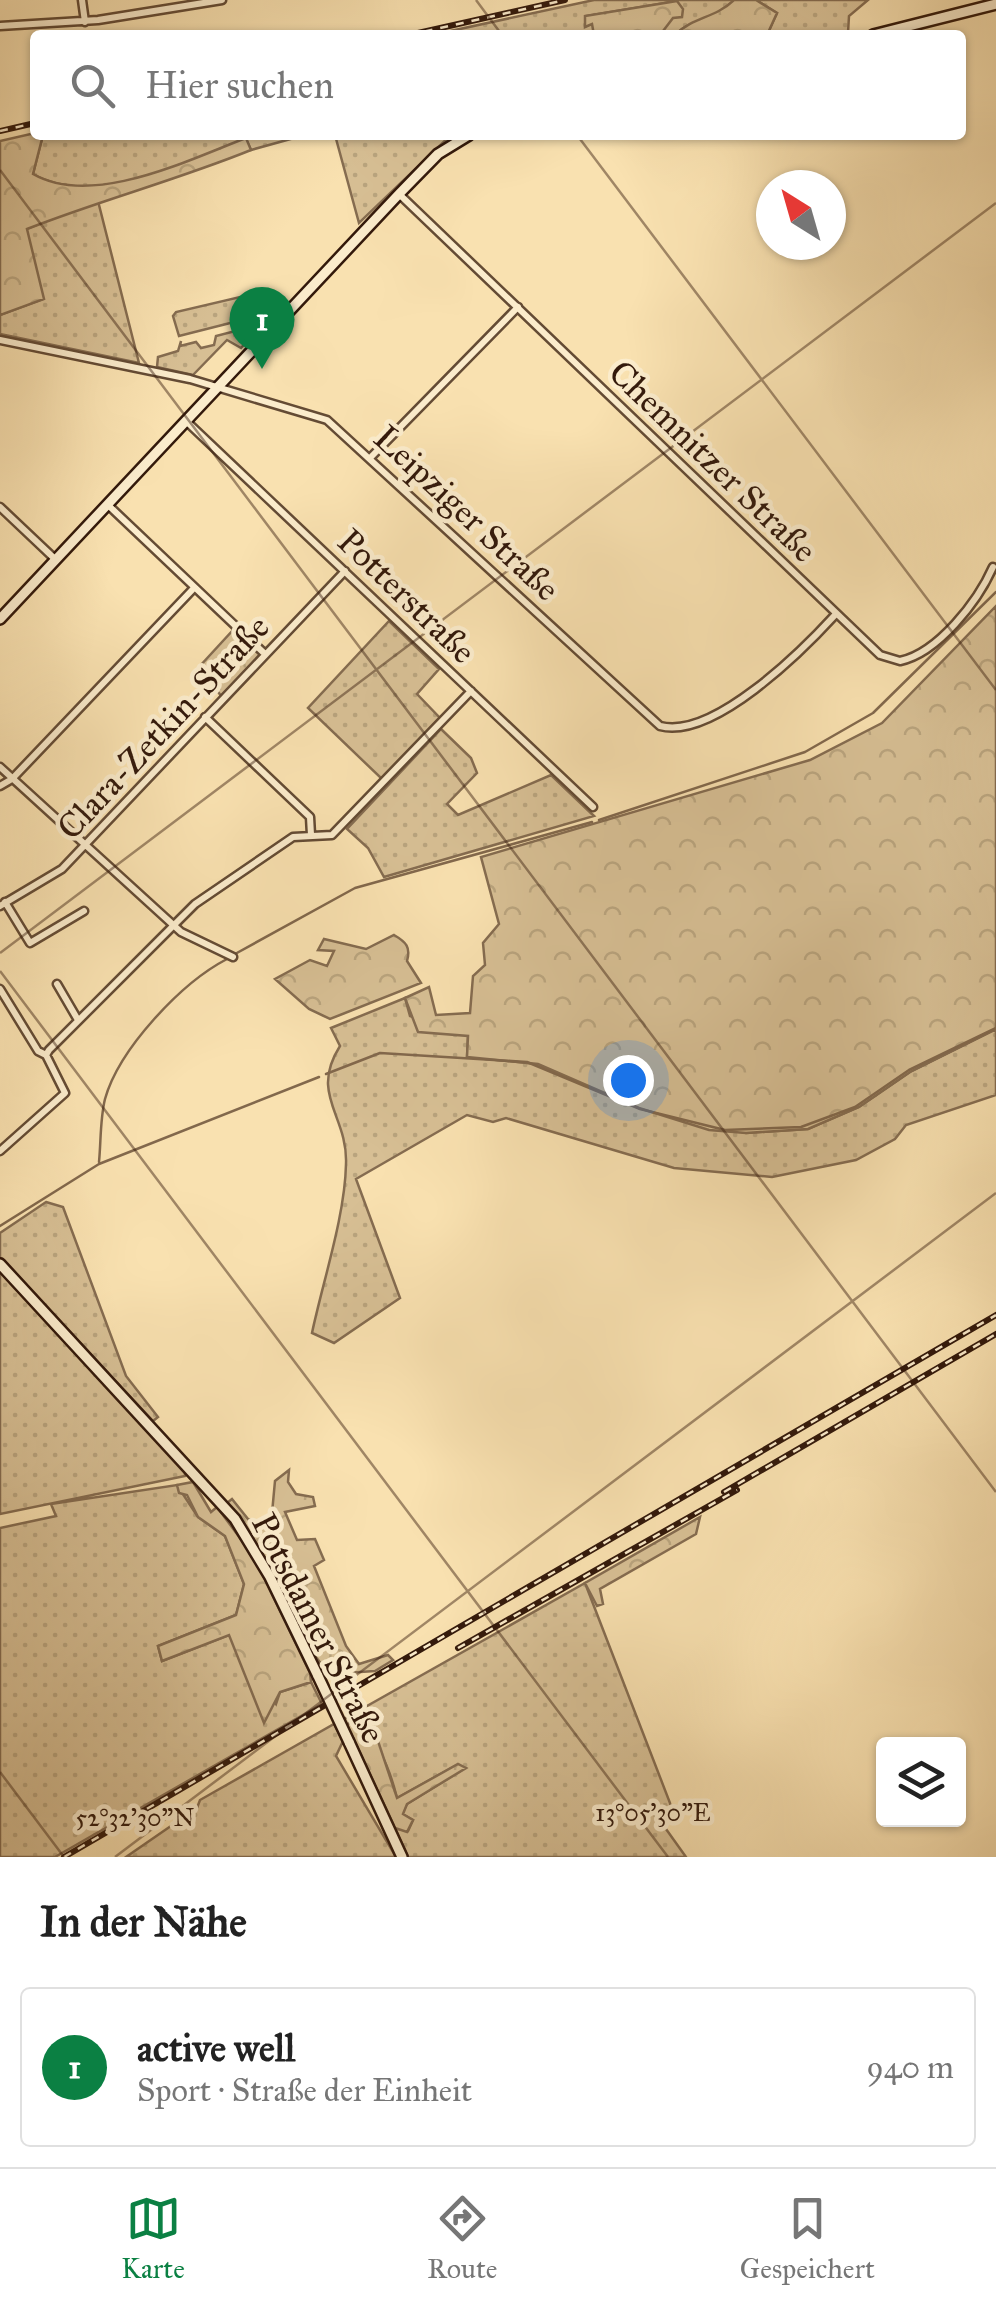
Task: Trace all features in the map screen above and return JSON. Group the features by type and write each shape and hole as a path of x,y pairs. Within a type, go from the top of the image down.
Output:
{"street":[{"path":"82,0 85,22"},
{"path":"0,26 85,22 222,0"},
{"path":"892,30 996,4"},
{"path":"0,619 399,194 438,154 461,140"},
{"name":"Chemnitzer Straße","path":"399,194 880,655 900,661 914,658 984,588 993,567"},
{"path":"372,457 518,307"},
{"name":"Leipziger Straße","path":"0,340 190,379 327,420 372,457 660,726 682,729 773,679 836,614"},
{"name":"Potterstraße","path":"186,421 593,808"},
{"path":"108,505 265,654"},
{"path":"0,507 56,560"},
{"name":"Clara-Zetkin-Straße","path":"84,911 30,943 3,904 62,869 86,846 345,571"},
{"path":"0,786 12,779 194,588"},
{"path":"46,1056 172,923 293,837 332,835 471,691"},
{"path":"205,717 310,817 310,835"},
{"path":"0,766 190,938 233,957"},
{"path":"56,984 78,1020"},
{"path":"0,989 38,1052 46,1056 65,1093 0,1150"},
{"name":"Potsdamer Straße","path":"0,1264 234,1519 263,1564 402,1857"}],"green space":[{"path":"594,0 741,0 714,18 682,30 662,30 677,1 586,16 586,26 593,23 594,30 455,30"},
{"path":"734,0 756,0 777,13 769,30 681,30"},
{"path":"756,0 868,0 849,16 848,30 769,30 777,13"},
{"path":"677,1 683,9 682,17 673,18 664,30 593,30 592,24 585,27 585,16"},
{"path":"30,134 30,140 42,140 33,174 57,183 83,186 140,177 241,140 247,140 251,150 27,229 44,299 0,315 0,141"},
{"path":"42,140 243,140 168,169 112,184 58,183 33,174"},
{"path":"246,140 287,140 251,150"},
{"path":"336,140 446,140 359,223"},
{"path":"98,201 139,363 0,334 0,315 43,299 26,229"},
{"path":"240,297 245,300 246,319 179,336 173,316 176,312"},
{"path":"270,309 274,312 241,348 227,340 193,375 157,367 158,357 178,351 181,341 180,346 196,342 201,348 214,345 216,336 255,326"},
{"path":"996,606 996,1029 910,1072 859,1107 808,1129 746,1133 709,1130 639,1108 538,1064 467,1057 468,1036 418,1032 405,998 429,987 436,1015 470,1013 473,976 485,965 483,943 499,924 481,857 810,760 882,723"},
{"path":"389,621 439,669 417,694 440,718 382,779 308,708"},
{"path":"234,629 260,652 259,658 222,697 199,667"},
{"path":"441,729 471,758 477,773 447,804 458,815 551,775 594,816 384,877 368,848 347,829"},
{"path":"394,935 406,945 407,961 421,983 330,1019 309,1009 275,979 310,960 327,966 334,951 318,950 324,939 366,949"},
{"path":"405,998 410,1016 468,1036 467,1057 538,1064 639,1108 746,1133 808,1129 859,1107 910,1072 996,1029 996,1095 906,1125 895,1139 856,1160 772,1177 674,1168 506,1118 493,1122 467,1115 356,1179 400,1298 334,1343 312,1333 345,1184 345,1147 329,1092 331,1063 340,1046 331,1028"},
{"path":"46,1202 63,1207 126,1376 158,1417 153,1421 0,1257 0,1233"},
{"path":"0,1269 185,1469 185,1476 0,1514"},
{"path":"289,1470 288,1482 296,1494 313,1497 315,1506 285,1512 297,1540 315,1539 324,1560 314,1566 346,1646 359,1664 388,1655 393,1660 375,1671 330,1674 303,1637 255,1545 227,1503 232,1499 248,1519 271,1524 275,1481"},
{"path":"193,1482 211,1512 217,1507 254,1557 310,1673 311,1682 280,1692 264,1723 229,1635 162,1661 158,1646 236,1615 244,1584 225,1536 198,1517 187,1495 179,1493 177,1485"},
{"path":"177,1485 198,1517 225,1536 244,1584 236,1615 158,1646 162,1661 229,1635 276,1704 280,1692 311,1682 322,1704 55,1857 0,1857 0,1528 56,1516 51,1504"},
{"path":"700,1517 696,1534 600,1589 603,1604 597,1606 585,1583"},
{"path":"585,1583 670,1803 672,1814 661,1822 686,1857 408,1857 395,1828 408,1831 413,1820 402,1814 407,1804 465,1768 457,1765 397,1798 376,1746 352,1721 347,1725 344,1719"},
{"path":"351,1721 376,1735 397,1798 458,1764 466,1768 407,1804 403,1814 413,1820 407,1832 395,1828 347,1725"},
{"path":"334,1724 343,1741 336,1756 396,1857 126,1857 197,1808 200,1800"}],"waterway":[{"path":"599,820 805,752 873,713 996,592"},
{"path":"235,954 355,888 592,822"},
{"path":"99,1162 105,1099 124,1059 172,1001 227,959"},
{"path":"326,1074 380,1053 527,1062 640,1109 725,1130 801,1127 855,1107 909,1070 996,1028"},
{"path":"0,1226 99,1164 319,1077"}],"railway":[{"path":"431,30 565,0"},
{"path":"0,131 30,124"},
{"path":"64,1857 996,1315"},
{"path":"724,1492 996,1334"},
{"path":"458,1648 737,1490"}],"place":[{"name":"active well","path":"262,369"}]}
